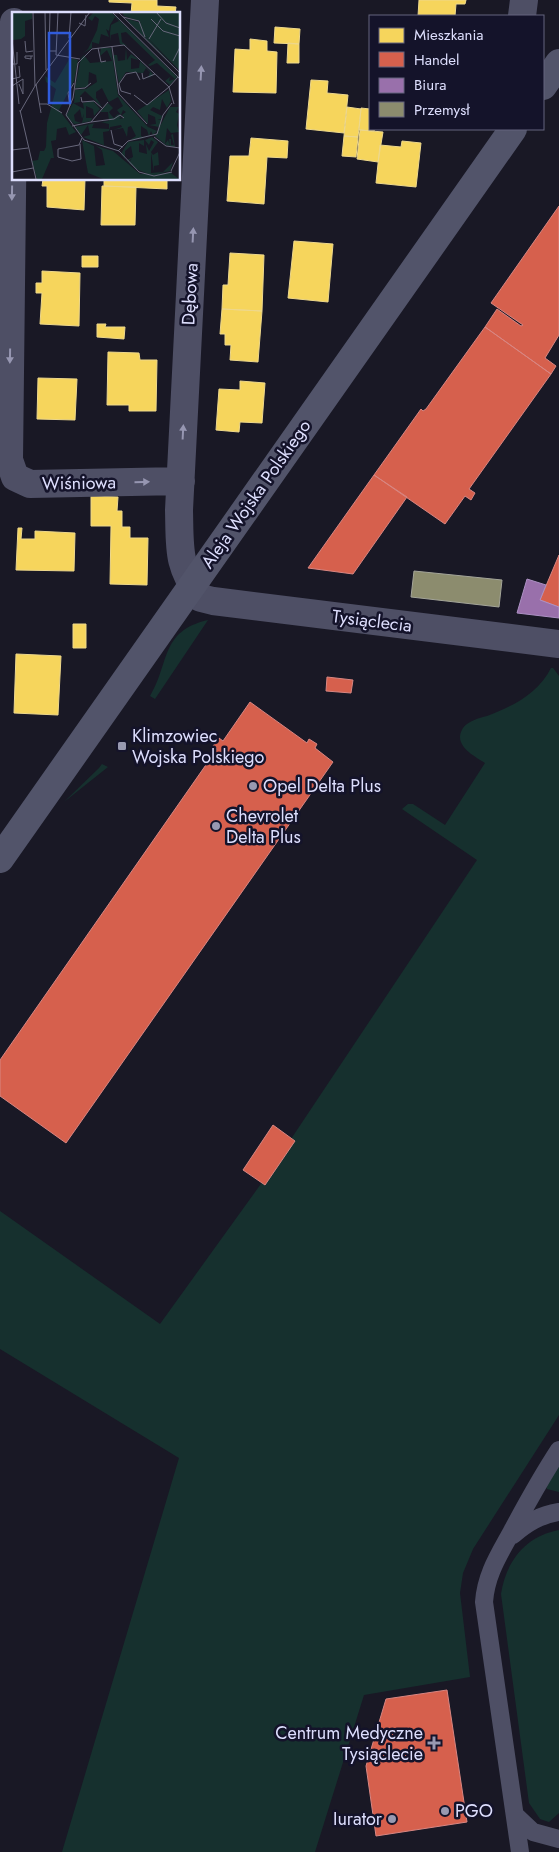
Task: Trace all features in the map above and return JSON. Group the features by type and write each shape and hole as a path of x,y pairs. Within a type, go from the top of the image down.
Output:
{"main road":[{"path":"544,85 559,63"},
{"name":"Aleja Wojska Polskiego","path":"0,859 511,130"}],"street":[{"name":"Dębowa","path":"192,586 181,560 180,510 205,0"},
{"path":"522,15 524,0"},
{"name":"Wiśniowa","path":"12,180 9,460 16,477 30,484 181,481"},
{"name":"Tysiąclecia","path":"192,586 201,598 213,601 559,644"}],"lane":[{"path":"520,1852 484,1602 485,1584 537,1484 559,1450"},
{"path":"507,1540 526,1524 546,1514 559,1512"},
{"path":"515,1815 533,1832 559,1839"}],"green space":[{"path":"208,620 155,699 150,696 168,650 174,640 193,625"},
{"path":"551,668 559,676 559,1415 473,1549 463,1573 460,1593 470,1677 364,1695 315,1852 62,1852 179,1458 0,1349 0,1211 160,1324 263,1181 477,860 402,809 408,804 413,804 445,825 485,763 462,745 460,734 463,728 477,719 506,708 524,698 539,685"},
{"path":"102,764 108,767 64,802 99,768"},
{"path":"559,1465 559,1492 547,1489 546,1486"},
{"path":"559,1530 559,1813 549,1822 540,1819 529,1803 501,1594 513,1561 527,1544 547,1533"}],"building: Mieszkania":[{"path":"109,0 157,0 157,6 176,7 175,12 131,12 132,3 109,2"},
{"path":"419,0 466,0 465,4 456,4 455,15 418,15"},
{"path":"275,27 300,29 299,44 274,43"},
{"path":"250,39 267,41 267,51 277,52 276,93 233,92 235,49 250,50"},
{"path":"288,43 299,44 299,63 287,63"},
{"path":"311,80 328,81 327,93 348,95 344,133 306,129"},
{"path":"347,107 361,109 358,137 344,136"},
{"path":"361,108 369,109 369,130 374,130 374,131 359,130"},
{"path":"360,130 383,132 378,162 357,159"},
{"path":"344,136 358,137 356,157 342,156"},
{"path":"251,138 288,141 287,158 267,157 264,204 227,201 230,156 249,156"},
{"path":"402,141 421,143 416,187 376,183 380,145 401,147"},
{"path":"43,180 85,180 84,210 47,207 47,186 42,186"},
{"path":"104,180 167,180 167,189 104,186"},
{"path":"102,186 136,187 135,225 101,225"},
{"path":"294,241 333,244 328,302 288,298"},
{"path":"230,253 264,255 262,311 222,309 223,285 228,285"},
{"path":"82,256 98,256 98,267 82,267"},
{"path":"42,271 80,273 79,326 40,324 42,293 36,293 36,283 42,283"},
{"path":"222,309 262,311 258,362 230,360 231,345 225,345 225,334 220,334"},
{"path":"97,324 106,324 105,327 125,327 124,339 97,337"},
{"path":"108,352 139,353 140,360 157,360 156,411 129,411 129,405 107,405"},
{"path":"38,378 77,379 75,420 37,419"},
{"path":"240,381 265,383 262,423 240,422 239,432 216,430 219,389 240,390"},
{"path":"91,496 118,497 117,511 122,511 122,527 130,527 130,538 148,538 147,585 110,584 111,526 91,526"},
{"path":"18,528 22,528 21,539 35,539 35,531 75,533 74,571 16,570"},
{"path":"73,624 86,624 86,648 73,648"},
{"path":"16,654 61,656 58,715 14,713"}],"building: Handel":[{"path":"559,206 559,335 545,358 556,366 551,374 485,327 497,309 521,326 523,325 491,303"},
{"path":"485,327 551,374 469,489 475,493 471,500 465,496 445,524 374,475 421,409 423,411 426,409"},
{"path":"374,475 407,497 353,574 308,568"},
{"path":"559,555 559,607 540,600"},
{"path":"327,677 353,680 351,693 326,691"},
{"path":"250,702 307,743 309,739 317,744 315,748 333,762 66,1143 0,1096 0,1060 217,749 213,746 219,738 223,741"},
{"path":"273,1125 295,1141 265,1185 243,1170"},
{"path":"447,1690 467,1822 376,1836 366,1766 386,1699"}],"building: Biura":[{"path":"527,579 546,585 540,600 559,607 559,618 517,613"}],"building: Przemysł":[{"path":"414,571 502,580 499,607 411,597"}],"place":[{"name":"Klimzowiec Wojska Polskiego","path":"122,746"},
{"name":"Opel Delta Plus","path":"253,786"},
{"name":"Chevrolet Delta Plus","path":"216,826"},
{"name":"Centrum Medyczne Tysiąclecie","path":"434,1743"},
{"name":"PGO","path":"445,1811"},
{"name":"Iurator","path":"392,1819"}]}
